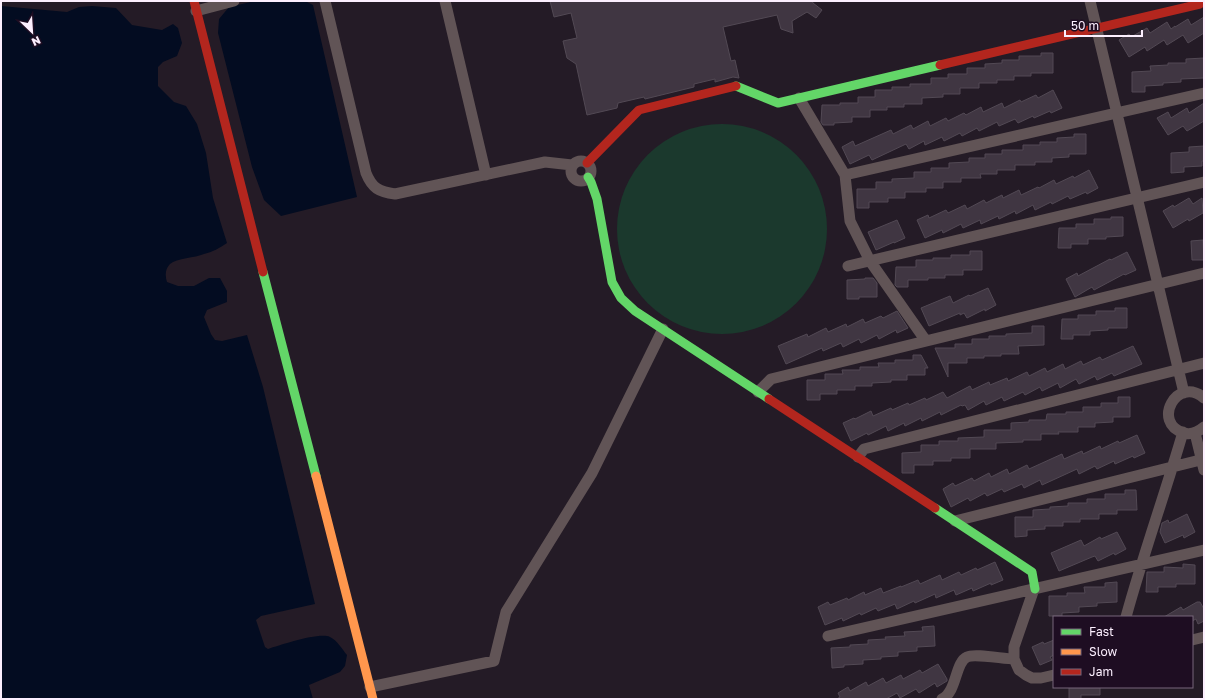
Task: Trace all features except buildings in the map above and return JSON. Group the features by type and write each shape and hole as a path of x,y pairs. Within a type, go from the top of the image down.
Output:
{"street":[{"path":"234,1 195,4 373,699"},
{"path":"325,1 366,173 369,180 376,188 383,192 395,194 545,162 572,165 581,160 588,163 591,168 588,177 583,180 574,178 571,172 572,165"},
{"path":"445,1 486,175"},
{"path":"1090,1 1184,393"},
{"path":"588,163 639,110 735,86 778,102 1200,4"},
{"path":"845,175 1204,93"},
{"path":"799,98 845,175 850,221 870,261 926,341"},
{"path":"588,177 592,182 597,199 612,282 621,298 635,311 1032,572 1035,589 1014,647 1014,659 1019,670 1026,676 1032,678 1042,678 1053,675"},
{"path":"848,266 1204,182"},
{"path":"758,392 771,379 1204,273"},
{"path":"370,687 494,661 506,612 592,473 663,329"},
{"path":"858,458 864,449 1204,363"},
{"path":"955,521 1173,467 1203,463 1199,430 1186,433 1183,432 1174,427 1168,414 1172,401 1177,396 1190,392 1197,393 1204,398"},
{"path":"1126,616 1141,564 1183,432"},
{"path":"828,636 1204,550"},
{"path":"1193,640 1204,637"},
{"path":"942,699 945,698 950,692 962,662 966,657 973,656 1014,659"}],"green space":[{"path":"712,124 732,124 753,128 772,136 781,141 803,162 815,179 823,198 827,219 827,239 823,260 815,279 810,288 789,310 772,322 753,330 732,334 712,334 691,330 663,317 634,288 621,260 617,239 617,219 621,198 634,170 663,141 691,128"}],"water":[{"path":"255,1 305,1 313,5 357,197 281,216 264,200 252,167 218,33 219,19 229,7"},
{"path":"1,6 67,12 79,7 92,6 116,8 132,25 162,30 173,24 178,28 182,43 177,56 163,62 158,67 158,86 174,102 186,106 197,124 206,153 213,198 227,243 210,252 173,262 167,268 166,280 167,282 178,286 194,286 209,278 220,278 227,291 227,302 207,310 204,317 211,334 215,340 222,341 247,335 263,387 315,604 261,616 256,620 265,647 268,649 300,640 325,636 335,640 347,655 345,666 340,672 309,685 313,699 1,699"}],"traffic: fast":[{"path":"736,86 778,103 940,65"},
{"path":"588,177 597,199 612,282 621,298 635,311 769,399"},
{"path":"263,272 316,476"},
{"path":"935,508 1032,572 1035,589"}],"traffic: slow":[{"path":"316,476 373,699"}],"traffic: jam":[{"path":"194,1 263,272"},
{"path":"940,65 1200,4"},
{"path":"587,163 639,110 736,86"},
{"path":"769,399 935,508"}]}
